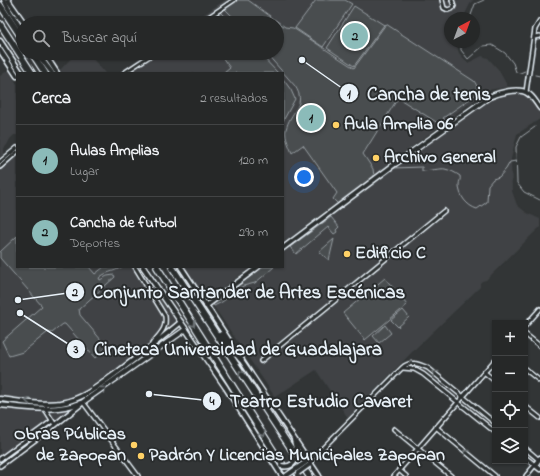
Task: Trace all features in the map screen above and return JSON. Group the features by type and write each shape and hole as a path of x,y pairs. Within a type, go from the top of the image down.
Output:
{"highway":[{"path":"0,5 16,29"},
{"path":"0,24 16,48"},
{"path":"24,60 31,72"},
{"path":"37,60 44,72"},
{"path":"158,268 291,476"},
{"path":"173,268 192,292 227,344 241,359"},
{"path":"173,268 309,476"}],"main road":[{"path":"4,0 16,21"},
{"path":"8,0 19,16"},
{"path":"0,41 20,72"},
{"path":"0,50 16,74"},
{"path":"42,60 51,72"},
{"path":"49,60 57,72"},
{"path":"284,247 483,100 502,93 518,91 526,92 540,108"},
{"path":"144,268 226,388 282,476"},
{"path":"182,268 318,476"},
{"path":"206,306 257,268"},
{"path":"0,399 46,403 65,402 84,395 150,348 181,322"},
{"path":"55,425 83,402 186,329"},
{"path":"0,405 45,409 66,408 83,402"},
{"path":"269,456 281,466 287,467 292,465 296,461 297,453 294,438"},
{"path":"540,459 535,465 540,469"},
{"path":"286,476 309,462"},
{"path":"294,476 309,462"}],"street":[{"path":"210,16 234,0"},
{"path":"442,0 444,8 448,10 452,9 454,6 452,0"},
{"path":"526,92 535,29 540,21"},
{"path":"534,37 540,36"},
{"path":"126,72 144,60"},
{"path":"0,162 16,149"},
{"path":"0,167 16,153"},
{"path":"261,361 444,211"},
{"path":"136,268 163,312 166,320 166,325 163,332 150,348"},
{"path":"528,323 540,309"},
{"path":"528,336 540,346"},
{"path":"309,462 402,368 409,363 419,364 428,368 492,420"},
{"path":"394,476 492,363"},
{"path":"402,368 414,369 423,374 492,430"},
{"path":"528,371 540,381"},
{"path":"484,372 492,379"},
{"path":"83,402 138,476"},
{"path":"0,466 55,425 45,409 46,403"},
{"path":"528,408 540,418"},
{"path":"0,459 52,421"},
{"path":"436,427 495,476"},
{"path":"394,429 451,476"},
{"path":"528,450 540,459"},
{"path":"526,476 535,465 528,459"},
{"path":"399,470 406,476"}],"shaded area":[{"path":"225,0 474,0 471,2 466,12 444,12 444,48 458,48 459,53 468,63 482,56 488,58 498,69 508,87 488,90 284,242 284,72 120,72 137,60 284,60 284,16 201,16"},
{"path":"236,0 248,0 270,16 232,16 225,9"},
{"path":"316,0 345,0 352,4 323,47 295,28"},
{"path":"354,6 384,25 354,66 327,48"},
{"path":"219,11 224,16 212,16"},
{"path":"386,24 474,81 477,90 474,96 443,118 447,121 441,125 398,98 363,154 373,169 374,177 338,204 333,199 337,193 303,145 292,153 287,140 286,129 300,98 295,86 272,60 284,60 284,26 293,28 354,68"},
{"path":"69,60 94,60 104,72 61,72 60,70"},
{"path":"224,60 266,60 277,72 225,72 230,68"},
{"path":"8,70 16,82 16,135 10,139 4,148 4,154 0,157 0,76"},
{"path":"284,80 295,99 284,119"},
{"path":"521,92 527,95 540,112 540,119 517,134 511,159 512,191 517,205 527,213 540,219 540,227 486,280 482,281 480,283 480,287 415,349 348,418 316,370 275,397 212,304 261,268 284,268 284,250 483,101 502,94"},
{"path":"16,152 16,268 142,268 181,327 0,462 0,165"},
{"path":"331,217 339,227 336,230 337,232 334,234 328,227 296,254 290,247"},
{"path":"16,237 16,268 90,268 95,274 103,268 120,268 104,274 99,278 100,280 107,276 114,275 115,277 79,309 80,315 107,347 95,358 65,324 63,324 52,333 48,332 23,352 9,356 2,341 42,306 0,258 0,252"},
{"path":"334,239 329,260 319,252"},
{"path":"185,268 250,268 205,301 200,290"},
{"path":"262,268 273,268 255,283 243,286 222,302 214,306 213,304"},
{"path":"385,278 407,305 365,340 343,313"},
{"path":"403,310 409,317 398,327 391,320"},
{"path":"385,325 391,333 379,343 373,336"}],"waterway":[{"path":"472,12 475,4 484,0"},
{"path":"461,48 468,59 483,46 492,45 505,53 513,63 516,72 520,73 525,71"},
{"path":"535,75 540,76"},
{"path":"535,127 521,137 516,147 517,183 524,192 540,200"},
{"path":"394,168 422,167 422,171 447,169 460,176 459,189 462,197 470,206 477,209 487,202 488,185 493,179 499,177 510,162 516,161"}],"place":[{"name":"Cancha de futbol","path":"355,36"},
{"name":"Cancha de tenis","path":"302,60"},
{"name":"Aulas Amplias","path":"311,118"},
{"name":"Aula Amplia 06","path":"336,125"},
{"name":"Archivo General","path":"376,158"},
{"name":"Edificio C","path":"347,254"},
{"name":"Conjunto Santander de Artes Escénicas","path":"18,300"},
{"name":"Cineteca Universidad de Guadalajara","path":"20,313"},
{"name":"Teatro Estudio Cavaret","path":"149,394"},
{"name":"Obras Públicas de Zapopan","path":"134,445"},
{"name":"Padrón Y Licencias Municipales Zapopan","path":"141,456"}]}
